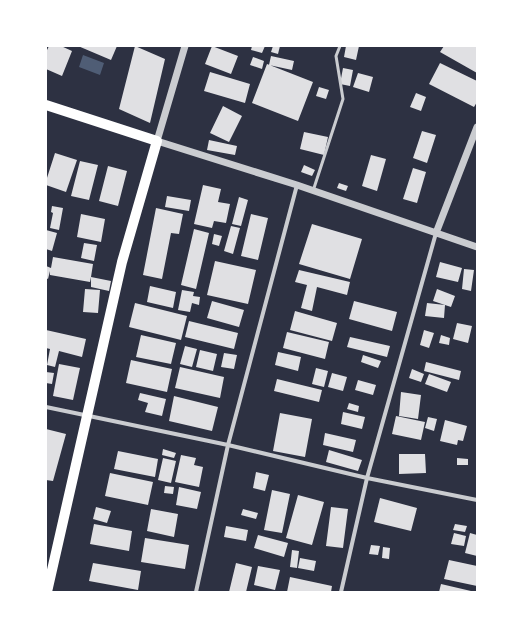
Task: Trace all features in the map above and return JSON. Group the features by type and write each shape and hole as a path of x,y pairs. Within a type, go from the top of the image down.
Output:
{"main road":[{"path":"46,105 157,141 122,262 47,592"}],"street":[{"path":"185,46 157,141 297,185 477,247"},
{"path":"341,592 367,478 436,233 477,127"},
{"path":"196,592 228,446 297,185"},
{"path":"46,407 228,446 367,478 477,500"}],"lane":[{"path":"313,191 343,99 336,56 340,46"}],"water":[{"path":"83,55 104,63 100,75 79,67"}],"building":[{"path":"49,46 61,46 72,51 62,76 46,69 46,52"},
{"path":"78,46 117,46 111,60"},
{"path":"135,46 165,59 150,123 119,109"},
{"path":"212,46 238,56 231,74 205,64"},
{"path":"252,46 265,46 262,53 251,50"},
{"path":"273,46 280,46 278,54 271,52"},
{"path":"346,46 359,46 356,60 344,57"},
{"path":"444,46 477,46 477,73 440,52"},
{"path":"271,56 294,61 292,70 269,65"},
{"path":"253,57 264,61 262,69 250,65"},
{"path":"440,63 477,81 477,102 474,107 429,84"},
{"path":"267,64 313,82 298,121 252,103"},
{"path":"343,68 353,70 350,86 340,84"},
{"path":"210,72 250,84 245,103 204,91"},
{"path":"358,73 373,77 369,92 353,87"},
{"path":"319,87 329,90 326,99 316,96"},
{"path":"416,93 426,97 421,111 410,107"},
{"path":"223,106 242,116 229,142 210,133"},
{"path":"422,131 436,135 427,163 413,158"},
{"path":"304,132 328,137 324,155 300,149"},
{"path":"209,140 237,146 235,155 207,150"},
{"path":"55,153 77,160 66,192 46,185"},
{"path":"371,155 386,159 377,191 362,186"},
{"path":"80,161 98,165 89,200 71,196"},
{"path":"304,165 315,170 312,176 301,172"},
{"path":"108,166 127,171 118,206 99,201"},
{"path":"413,168 426,172 417,203 403,199"},
{"path":"339,183 348,186 346,191 337,188"},
{"path":"203,185 221,189 218,202 230,204 226,223 214,221 212,228 194,224"},
{"path":"167,196 191,200 189,211 165,207"},
{"path":"239,197 248,200 241,226 232,224"},
{"path":"52,206 63,208 59,230 50,228 53,213 51,212"},
{"path":"156,208 183,214 179,234 171,233 162,279 143,275"},
{"path":"81,214 105,219 101,242 77,237"},
{"path":"251,214 268,218 258,260 241,256"},
{"path":"312,224 362,239 350,279 299,264"},
{"path":"231,226 240,228 233,254 224,251"},
{"path":"194,229 209,233 196,289 181,285"},
{"path":"46,230 57,233 52,251 46,249"},
{"path":"214,234 222,236 219,246 212,244"},
{"path":"84,243 97,245 94,261 81,258"},
{"path":"53,257 93,264 90,282 50,275 50,271 48,279 46,278 46,266 51,268"},
{"path":"215,261 256,270 248,304 207,295"},
{"path":"440,262 462,268 458,282 436,277"},
{"path":"464,269 474,270 471,291 462,289"},
{"path":"299,270 350,282 347,295 317,287 312,311 301,308 307,285 295,282"},
{"path":"91,277 111,281 109,291 91,287"},
{"path":"150,286 176,292 173,308 147,302"},
{"path":"85,289 100,290 98,313 83,312"},
{"path":"437,289 455,296 451,307 433,301"},
{"path":"182,290 194,292 193,296 200,297 199,305 192,303 190,312 178,310"},
{"path":"212,301 244,310 239,327 207,318"},
{"path":"354,301 397,312 392,331 349,319"},
{"path":"135,303 187,316 181,340 129,327"},
{"path":"427,303 445,305 444,318 425,316"},
{"path":"295,311 337,323 332,341 290,330"},
{"path":"189,321 238,333 234,349 185,337"},
{"path":"457,323 472,326 468,343 453,339"},
{"path":"46,330 86,339 82,357 59,351 55,367 47,365 50,349 46,348"},
{"path":"424,330 434,333 429,348 420,345"},
{"path":"287,332 329,342 325,359 283,348"},
{"path":"141,335 176,343 171,364 136,357"},
{"path":"441,335 450,338 449,345 439,343"},
{"path":"350,337 390,346 387,357 347,347"},
{"path":"185,346 197,349 192,367 180,364"},
{"path":"200,350 217,354 213,371 196,367"},
{"path":"278,352 301,357 298,371 275,365"},
{"path":"224,353 237,355 234,369 221,367"},
{"path":"363,355 381,361 378,368 361,362"},
{"path":"131,360 172,369 167,392 126,383"},
{"path":"426,362 461,371 459,380 424,371"},
{"path":"59,364 80,368 73,400 53,396"},
{"path":"180,367 224,377 220,398 175,388"},
{"path":"316,368 328,371 324,387 312,384"},
{"path":"412,369 424,374 421,382 409,378"},
{"path":"46,372 54,373 52,384 46,383"},
{"path":"332,373 347,377 343,391 328,387"},
{"path":"429,374 451,382 447,392 425,384"},
{"path":"277,379 322,390 319,402 274,391"},
{"path":"358,380 376,385 373,395 355,390"},
{"path":"401,392 421,395 418,419 399,416"},
{"path":"140,393 166,399 162,416 145,412 148,403 138,400"},
{"path":"174,396 218,407 212,431 169,421"},
{"path":"349,403 359,406 358,412 347,409"},
{"path":"343,412 365,417 362,429 341,424"},
{"path":"280,413 312,419 305,457 273,451"},
{"path":"396,416 425,422 421,440 392,434"},
{"path":"428,417 437,419 434,431 425,428"},
{"path":"445,420 467,426 463,441 458,440 457,445 440,441"},
{"path":"46,429 66,434 53,481 46,480"},
{"path":"325,433 356,440 353,452 323,445"},
{"path":"163,449 176,453 174,458 162,455"},
{"path":"329,450 362,460 358,471 326,462"},
{"path":"118,451 158,459 155,477 114,469"},
{"path":"399,454 425,454 426,473 399,474"},
{"path":"181,455 196,458 194,465 203,467 199,487 175,482"},
{"path":"163,458 176,461 171,483 158,480"},
{"path":"457,458 468,459 468,465 457,465"},
{"path":"256,472 269,475 265,491 253,488"},
{"path":"110,473 153,482 148,505 105,496"},
{"path":"165,486 174,487 173,494 164,493"},
{"path":"179,487 201,492 197,509 176,505"},
{"path":"272,490 290,494 282,533 264,530"},
{"path":"298,495 324,502 312,545 286,538"},
{"path":"380,498 417,508 411,531 374,522"},
{"path":"96,507 111,511 107,523 93,519"},
{"path":"331,507 348,509 343,548 326,546"},
{"path":"151,509 178,514 174,537 147,531"},
{"path":"243,509 258,513 256,519 241,515"},
{"path":"94,524 132,531 129,551 90,544"},
{"path":"455,524 467,526 465,532 453,530"},
{"path":"226,526 248,530 246,541 224,537"},
{"path":"454,533 466,536 464,546 451,544"},
{"path":"470,533 477,535 477,556 465,553"},
{"path":"258,535 288,543 284,557 254,548"},
{"path":"145,538 189,545 185,569 141,562"},
{"path":"371,545 380,546 378,555 369,554"},
{"path":"383,547 390,548 389,559 382,558"},
{"path":"292,550 299,551 297,568 290,567"},
{"path":"300,558 316,561 314,571 298,568"},
{"path":"449,560 477,566 477,586 444,579"},
{"path":"93,563 141,571 138,590 89,581"},
{"path":"236,563 252,567 246,592 229,592"},
{"path":"258,566 280,570 275,590 254,585"},
{"path":"290,577 332,586 331,592 287,592"},
{"path":"441,584 471,591 471,592 439,592"}]}
